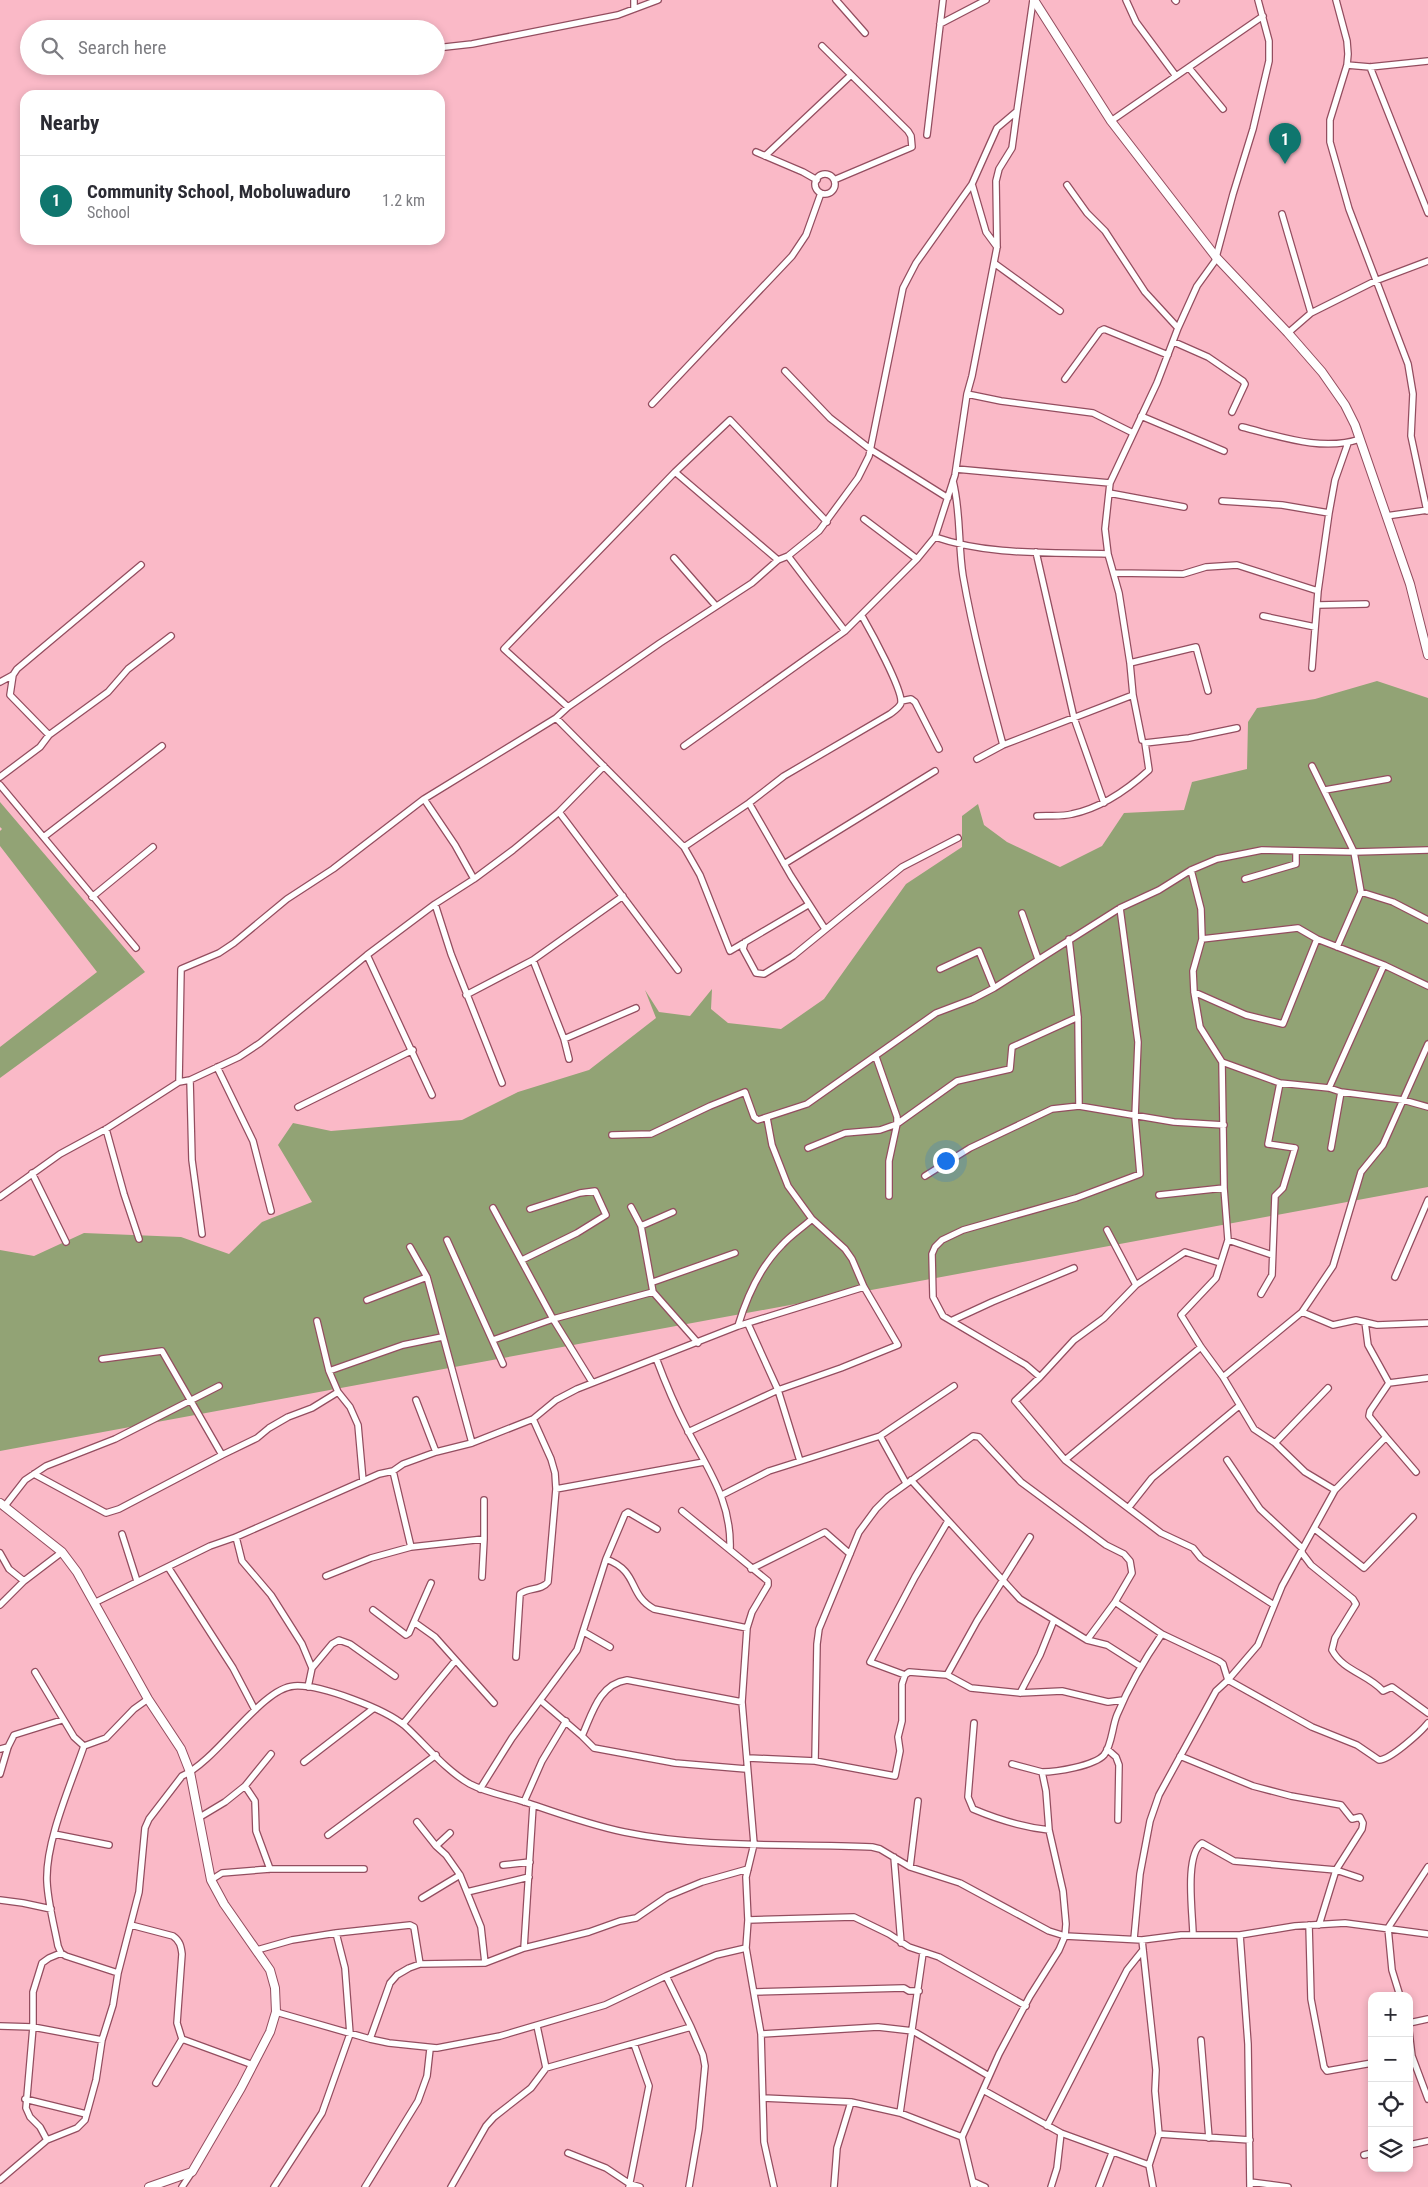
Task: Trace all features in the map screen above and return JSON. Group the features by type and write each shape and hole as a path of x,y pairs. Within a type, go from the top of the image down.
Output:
{"street":[{"path":"634,0 634,9"},
{"path":"445,47 472,44 618,15 658,0"},
{"path":"836,0 865,33"},
{"path":"927,135 943,0"},
{"path":"940,24 986,0"},
{"path":"684,746 846,631 917,559 935,537 956,469 967,394 994,263 996,247 996,181 999,169 1012,148 1034,0"},
{"path":"1034,0 1111,122 1216,257 1288,333 1332,386 1345,405 1360,439 1416,602 1428,655"},
{"path":"1126,0 1136,22 1176,76"},
{"path":"1142,740 1114,573 1108,554 1105,529 1110,483 1157,383 1178,328 1197,286 1209,271 1216,257 1253,129 1269,61 1269,41 1258,0"},
{"path":"1336,0 1347,41 1347,65 1330,120 1330,142 1349,209 1408,364 1413,394 1410,436 1427,511 1386,516"},
{"path":"1111,122 1263,16"},
{"path":"822,46 908,131 911,136 912,147 834,180"},
{"path":"1347,65 1370,67 1428,61"},
{"path":"1370,67 1428,213"},
{"path":"1189,68 1224,109"},
{"path":"765,156 852,75"},
{"path":"179,1082 181,970 219,953 234,943 287,899 333,869 424,799 556,718 568,707 752,583 778,560 788,556 827,522 858,478 869,456 903,288 920,257 972,184 997,128 1017,111"},
{"path":"756,152 817,180"},
{"path":"827,175 834,180 835,186 827,194 821,193 816,186 817,180 821,176 827,175"},
{"path":"972,184 986,232 996,247"},
{"path":"1068,185 1087,213 1105,231 1145,292 1178,328"},
{"path":"652,404 792,256 806,235 821,193"},
{"path":"1282,214 1311,313"},
{"path":"1288,333 1311,313 1375,280 1428,261"},
{"path":"994,263 1060,311"},
{"path":"1065,380 1082,353 1100,331 1104,329 1168,355"},
{"path":"1174,342 1208,358 1243,381 1245,384 1244,390 1232,412"},
{"path":"785,371 830,418 870,449 948,498"},
{"path":"967,394 1000,401 1093,413 1133,433"},
{"path":"1141,416 1224,451"},
{"path":"568,707 504,649 675,472 730,420 827,522"},
{"path":"1242,427 1318,444 1348,443 1360,439"},
{"path":"1312,668 1318,592 1329,513 1335,480 1348,443"},
{"path":"956,469 1110,483"},
{"path":"675,472 778,560"},
{"path":"952,479 959,507 959,545 964,578 985,677 1003,745"},
{"path":"1109,493 1184,507"},
{"path":"1222,501 1282,505 1329,513"},
{"path":"864,519 917,559"},
{"path":"935,537 959,545 989,549 1108,554"},
{"path":"1036,552 1074,718 1104,803"},
{"path":"788,556 846,631"},
{"path":"674,558 716,606"},
{"path":"0,682 12,675 141,565"},
{"path":"1114,573 1183,574 1206,567 1237,565 1318,592"},
{"path":"1318,605 1366,604"},
{"path":"684,847 749,803 784,776 890,714 900,706 901,700 891,672 862,616"},
{"path":"1263,616 1315,627"},
{"path":"0,777 40,746 49,735 108,692 128,669 171,636"},
{"path":"1130,663 1196,647 1208,691"},
{"path":"12,675 10,696 49,735"},
{"path":"977,759 1003,745 1133,695"},
{"path":"901,700 911,699 915,702 939,748"},
{"path":"556,718 684,847 700,875 730,951 808,905"},
{"path":"1037,816 1072,814 1104,803 1134,783 1149,770 1145,743 1189,738 1236,728"},
{"path":"45,836 162,746"},
{"path":"0,1197 32,1172 60,1154 106,1129 179,1082 190,1080 239,1057 367,955 435,904 474,879 513,850 559,812 604,766"},
{"path":"1312,766 1354,852 1361,892 1337,947"},
{"path":"784,864 935,771"},
{"path":"1325,790 1388,779"},
{"path":"0,785 23,814 45,836 92,897 136,948"},
{"path":"424,799 455,845 474,879"},
{"path":"749,803 808,905 825,929"},
{"path":"559,812 678,970"},
{"path":"745,942 743,949 756,973 764,974 792,956 902,866 958,838"},
{"path":"92,897 153,847"},
{"path":"612,1135 651,1134 710,1106 746,1092 754,1117 758,1120 807,1104 936,1013 973,999 994,988 1120,908 1158,890 1191,870 1217,859 1262,850 1354,852 1428,850"},
{"path":"1245,879 1296,864 1296,851"},
{"path":"1191,870 1201,909 1202,939 1193,971 1194,992 1200,1028 1222,1062 1224,1188 1228,1240 1216,1278 1181,1315 1200,1348 1223,1377 1254,1429 1275,1443 1305,1472 1335,1490"},
{"path":"1361,892 1393,902 1428,920"},
{"path":"466,995 533,960 623,896"},
{"path":"435,904 466,995 502,1083"},
{"path":"1040,1377 1026,1364 953,1320 943,1316 933,1298 932,1254 935,1247 942,1240 963,1230 1076,1198 1140,1174 1135,1117 1138,1042 1120,908"},
{"path":"1022,913 1038,959"},
{"path":"1202,939 1298,928 1317,940 1384,966 1428,986"},
{"path":"1069,939 1078,1017 1079,1106"},
{"path":"1194,992 1246,1015 1283,1024 1317,940"},
{"path":"940,969 979,950 994,988"},
{"path":"367,955 413,1050 432,1095"},
{"path":"533,960 564,1039 569,1059"},
{"path":"1328,1088 1384,966"},
{"path":"564,1039 636,1008"},
{"path":"808,1148 846,1134 880,1130 898,1124 957,1081 1010,1069 1012,1047 1078,1017"},
{"path":"1223,1377 1302,1312 1333,1266 1361,1172 1383,1146 1428,1044"},
{"path":"298,1107 413,1050"},
{"path":"876,1057 895,1109 898,1124 889,1161 889,1196"},
{"path":"1222,1062 1280,1083 1328,1088 1341,1092 1403,1100 1428,1107"},
{"path":"217,1067 253,1141 271,1211"},
{"path":"190,1080 192,1160 202,1234"},
{"path":"1261,1294 1272,1276 1275,1196 1283,1188 1295,1148 1268,1144 1280,1083"},
{"path":"1331,1148 1341,1092"},
{"path":"926,1176 970,1148 1052,1109 1079,1106 1135,1117 1224,1125"},
{"path":"688,1432 778,1390 841,1368 898,1345 864,1287 852,1259 845,1249 812,1219 788,1186 778,1164 767,1118"},
{"path":"106,1129 139,1240"},
{"path":"32,1172 66,1242"},
{"path":"1159,1196 1224,1188"},
{"path":"522,1260 577,1233 606,1215 595,1191 580,1193 530,1209"},
{"path":"1394,1277 1428,1200"},
{"path":"631,1207 640,1226 654,1292 698,1343"},
{"path":"493,1208 553,1319 592,1382"},
{"path":"640,1226 673,1212"},
{"path":"738,1326 745,1302 760,1273 782,1245 812,1219"},
{"path":"1107,1230 1136,1285"},
{"path":"447,1240 503,1364"},
{"path":"1228,1240 1272,1255"},
{"path":"410,1247 427,1277 472,1443"},
{"path":"1220,1263 1185,1252 1136,1285 1104,1318 1074,1340 1040,1377 1014,1401 1065,1460 1161,1532 1193,1548 1201,1558 1274,1605"},
{"path":"653,1282 735,1253"},
{"path":"953,1320 1074,1268"},
{"path":"367,1300 427,1277"},
{"path":"94,1603 210,1546 236,1537 403,1464 436,1452 472,1443 533,1419 556,1400 592,1382 698,1343 738,1326 864,1287"},
{"path":"493,1340 553,1319 654,1292"},
{"path":"1302,1312 1333,1325 1356,1320 1377,1325 1428,1323"},
{"path":"317,1321 329,1371 338,1392 350,1407 358,1425 363,1481"},
{"path":"1365,1322 1368,1345 1389,1383"},
{"path":"748,1324 778,1390 800,1461"},
{"path":"329,1371 403,1345 442,1337"},
{"path":"1065,1460 1200,1348"},
{"path":"102,1359 162,1351 222,1454"},
{"path":"656,1358 688,1432 722,1495 729,1518 730,1550"},
{"path":"1416,1472 1369,1416 1370,1411 1389,1383 1428,1378"},
{"path":"182,2187 253,2065 270,2032 276,2012 273,1979 270,1970 257,1950 224,1904 212,1880 190,1772 182,1749 148,1699 82,1579 62,1552 2,1505 25,1480 46,1466 115,1438 219,1386"},
{"path":"722,1495 769,1471 848,1448 880,1436 954,1386"},
{"path":"1275,1443 1328,1388"},
{"path":"34,1474 106,1513 119,1509 222,1454 258,1438 269,1428 288,1417 312,1408 338,1392"},
{"path":"416,1400 436,1452"},
{"path":"1129,1507 1152,1478 1239,1406"},
{"path":"516,1657 520,1594 527,1590 544,1587 548,1582 556,1489 554,1466 533,1419"},
{"path":"880,1436 909,1481 1020,1599 1087,1640 1107,1645 1140,1666"},
{"path":"815,1761 817,1644 819,1629 865,1522 888,1497 973,1436 979,1437 1021,1482 1106,1545 1124,1554 1130,1561 1132,1573 1115,1602 1087,1640"},
{"path":"1134,1939 1140,1874 1150,1821 1159,1795 1216,1691 1228,1680 1258,1644 1282,1586 1335,1490 1386,1437"},
{"path":"1227,1460 1260,1509 1302,1548 1302,1553 1311,1565 1353,1599 1356,1604 1335,1638 1332,1650 1337,1659 1383,1690 1392,1687 1428,1713"},
{"path":"556,1489 704,1462"},
{"path":"393,1470 411,1547"},
{"path":"482,1577 484,1500"},
{"path":"682,1511 751,1569 764,1577 768,1585 752,1612 747,1628 742,1702 748,1758 746,1769 754,1844 746,1877 748,1920 746,1948 760,2034 764,2142 774,2187"},
{"path":"480,1789 512,1738 574,1656 584,1632 606,1559 624,1517 628,1512 657,1529"},
{"path":"1314,1529 1364,1568 1413,1517"},
{"path":"905,1675 870,1662 915,1577 948,1521"},
{"path":"751,1569 825,1532 850,1554"},
{"path":"122,1534 136,1581"},
{"path":"236,1537 242,1562 271,1595 285,1615 296,1632 312,1668"},
{"path":"947,1675 1002,1580 1030,1537"},
{"path":"326,1576 371,1558 411,1547 484,1539"},
{"path":"0,1605 24,1581 62,1552"},
{"path":"0,1553 9,1569 24,1581"},
{"path":"606,1559 622,1566 631,1576 639,1596 645,1604 654,1608 747,1628"},
{"path":"168,1566 233,1668 255,1710"},
{"path":"373,1610 404,1635 410,1632 432,1583"},
{"path":"1115,1602 1162,1634 1219,1661 1223,1664 1228,1680 1312,1727 1357,1745 1379,1760 1387,1758 1428,1723"},
{"path":"1020,1693 1040,1655 1054,1620"},
{"path":"414,1622 434,1637 494,1703"},
{"path":"584,1632 610,1647"},
{"path":"1012,1764 1042,1772 1051,1772 1090,1763 1103,1756 1107,1749 1115,1720 1140,1666 1162,1634"},
{"path":"308,1687 312,1668 332,1644 339,1640 350,1644 395,1676"},
{"path":"403,1724 455,1661"},
{"path":"35,1672 62,1720 74,1738 84,1746"},
{"path":"748,1758 815,1761 895,1776 900,1751 898,1737 902,1721 902,1684 905,1675 909,1672 947,1675 972,1688 1020,1693 1062,1691 1108,1702 1124,1700"},
{"path":"582,1736 602,1693 618,1681 627,1680 742,1702"},
{"path":"0,2180 47,2140 83,2125 96,2080 102,2040 113,2005 118,1972 140,1886 147,1824 175,1783 182,1776 190,1772 224,1743 255,1710 284,1688 294,1686 308,1687 354,1699 403,1724 454,1773 480,1789 625,1832 679,1840 872,1847 894,1857 910,1868 960,1882 1049,1931 1065,1936 1142,1940 1193,1935 1240,1935 1309,1925 1345,1923 1428,1934"},
{"path":"84,1746 112,1734 134,1709 148,1699"},
{"path":"540,1700 566,1721 594,1748 675,1763 746,1769"},
{"path":"304,1762 374,1708"},
{"path":"0,1774 8,1747 14,1735 62,1720"},
{"path":"524,1802 542,1761 566,1721"},
{"path":"974,1723 968,1797 974,1809 996,1819 1023,1827 1049,1830"},
{"path":"1422,1730 1428,1735"},
{"path":"61,1953 50,1910 47,1882 48,1864 54,1834 84,1746"},
{"path":"0,1749 8,1747"},
{"path":"1107,1749 1116,1757 1119,1765 1118,1820"},
{"path":"200,1817 245,1786 271,1754"},
{"path":"328,1835 436,1755"},
{"path":"1180,1756 1253,1786 1291,1796 1341,1805 1352,1819 1360,1818 1364,1823 1362,1829 1336,1870 1319,1925"},
{"path":"985,2187 974,2184 962,2137 989,2076 1065,1936 1066,1924 1061,1879 1049,1830 1046,1791 1042,1772"},
{"path":"245,1786 255,1802 256,1831 270,1869"},
{"path":"910,1868 918,1801"},
{"path":"524,1948 533,1806"},
{"path":"417,1822 436,1846 446,1855 460,1875 481,1927 485,1963"},
{"path":"436,1846 450,1832"},
{"path":"54,1834 109,1845"},
{"path":"1193,1935 1192,1863 1202,1843 1234,1861 1336,1870 1360,1878"},
{"path":"894,1857 901,1942"},
{"path":"503,1865 530,1862"},
{"path":"1399,1992 1392,1970 1388,1928 1428,1867"},
{"path":"212,1880 222,1873 270,1869 364,1869"},
{"path":"370,2039 390,1983 398,1975 420,1964 485,1963 524,1948 636,1918 668,1896 702,1882 748,1869"},
{"path":"422,1898 460,1875"},
{"path":"467,1892 529,1877"},
{"path":"0,1900 23,1903 50,1910"},
{"path":"748,1920 854,1917 923,1953 939,1957 1026,2006"},
{"path":"131,1925 162,1931 178,1939 181,1946 177,2023 182,2039 156,2083"},
{"path":"257,1950 292,1940 404,1925 414,1926 420,1964"},
{"path":"1309,1925 1311,1999 1324,2067 1327,2071 1368,2064"},
{"path":"274,2187 322,2114 350,2034 345,1968 336,1933"},
{"path":"1240,1935 1248,2044 1250,2184 1288,2187"},
{"path":"1142,1940 1156,2070 1155,2091 1159,2134 1149,2165 1153,2187"},
{"path":"276,2012 370,2039 430,2049 475,2042 606,2006 666,1976 716,1955 746,1948"},
{"path":"1048,2126 1127,1970 1142,1950"},
{"path":"47,2140 40,2127 27,2113 25,2099 33,2027 33,1992 39,1970 46,1961 61,1953 118,1972"},
{"path":"900,2113 923,1953"},
{"path":"666,1976 692,2027 703,2055 705,2075 699,2129 689,2187"},
{"path":"754,1992 904,1988 909,1991 919,1991"},
{"path":"1413,2022 1428,2019"},
{"path":"0,2026 33,2027 102,2040"},
{"path":"538,2026 546,2068"},
{"path":"452,2187 486,2126 494,2117 531,2088 546,2068 692,2027"},
{"path":"760,2034 878,2027 913,2031 989,2076"},
{"path":"182,2039 253,2065"},
{"path":"1201,2040 1209,2138"},
{"path":"630,2185 649,2086 634,2044"},
{"path":"365,2187 418,2101 427,2076 430,2049"},
{"path":"1413,2061 1428,2096"},
{"path":"983,2090 1061,2133 1149,2165"},
{"path":"763,2098 851,2102 900,2113 962,2137"},
{"path":"25,2099 86,2114"},
{"path":"834,2187 837,2148 851,2102"},
{"path":"1052,2187 1057,2168 1061,2133"},
{"path":"1159,2134 1250,2140"},
{"path":"1413,2145 1428,2141"},
{"path":"568,2153 606,2168 630,2185 640,2187"},
{"path":"1099,2187 1112,2153"},
{"path":"1364,2155 1368,2154"},
{"path":"149,2187 192,2172"}],"green space":[{"path":"1377,681 1428,698 1428,1187 0,1451 0,1250 34,1256 84,1233 181,1237 229,1254 262,1222 312,1202 278,1145 293,1123 331,1131 462,1120 518,1092 589,1070 656,1018 645,990 659,1012 690,1016 712,989 711,1009 728,1023 781,1029 824,999 906,884 962,847 962,816 978,804 984,825 1007,842 1060,867 1102,846 1124,813 1184,810 1192,782 1247,769 1248,722 1257,708 1315,699"},
{"path":"0,802 145,972 0,1078 0,1047 97,972 0,846 0,831 2,829 0,827"}],"place":[{"name":"Community School, Moboluwaduro","path":"1285,164"}]}
